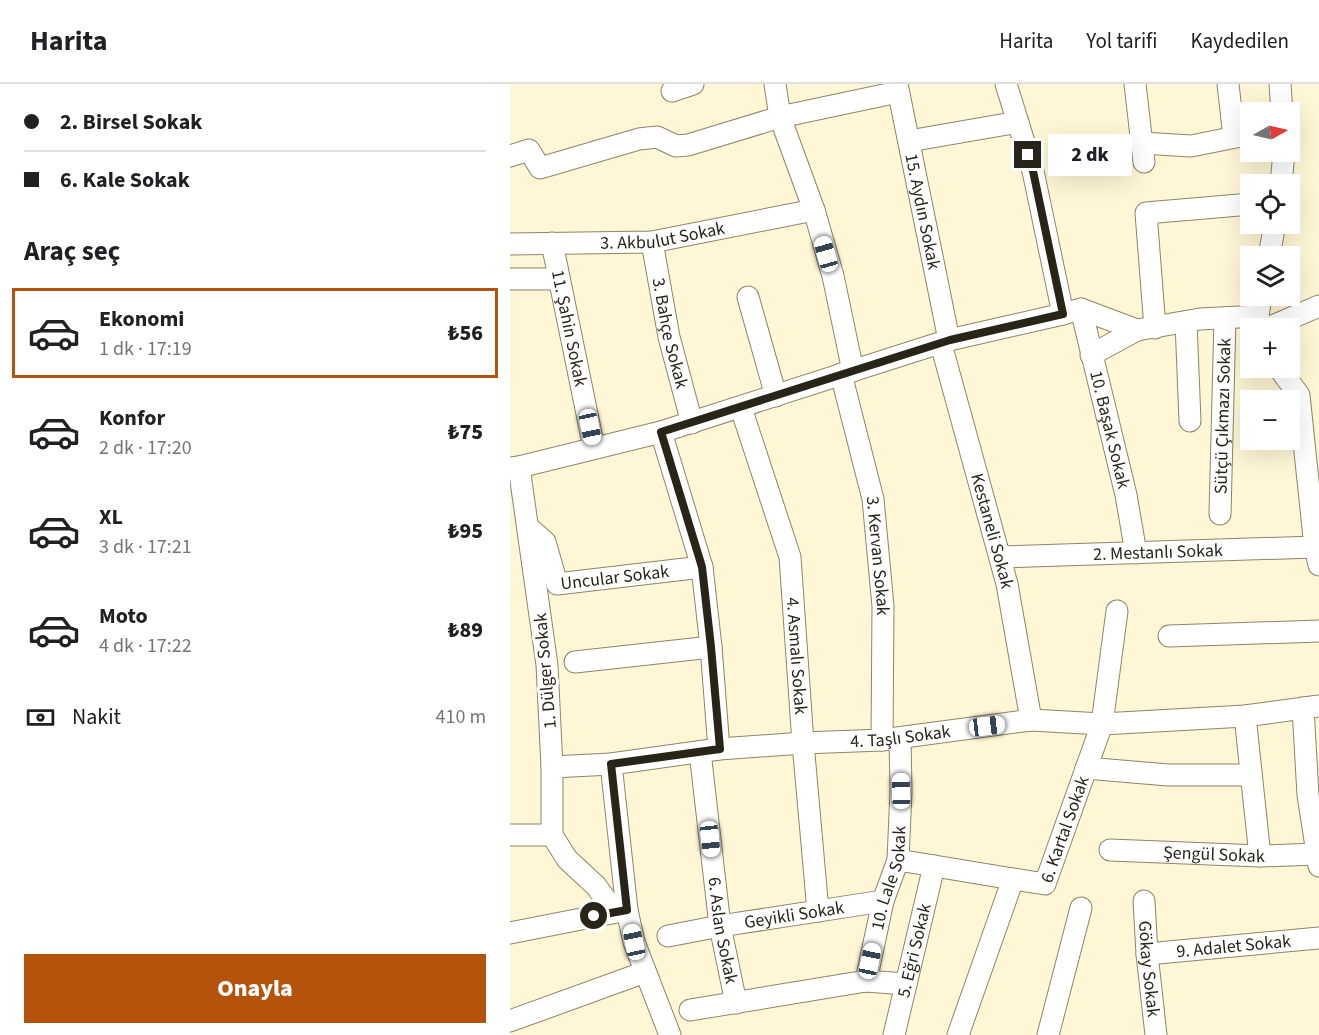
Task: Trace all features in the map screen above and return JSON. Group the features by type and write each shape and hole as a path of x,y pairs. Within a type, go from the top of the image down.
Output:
{"street":[{"path":"672,91 693,84"},
{"name":"3. Kervan Sokak","path":"775,84 780,117 814,210 833,276 847,372 873,499 883,606 891,739"},
{"name":"10. Başak Sokak","path":"1006,84 1072,311 1091,355 1126,495 1136,553"},
{"path":"1135,84 1143,152 1191,146 1240,136"},
{"path":"1228,84 1240,125"},
{"path":"1280,84 1281,102"},
{"path":"510,156 529,150 540,168 639,139 657,137 676,146 688,145 780,117 898,88"},
{"name":"15. Aydın Sokak","path":"898,88 945,342"},
{"path":"909,141 1018,122"},
{"path":"1146,329 1146,213 1240,205"},
{"name":"3. Akbulut Sokak","path":"510,244 652,242 814,210"},
{"name":"3. Bahçe Sokak","path":"652,242 669,337 692,423"},
{"name":"11. Şahin Sokak","path":"552,243 594,448"},
{"path":"510,279 559,279"},
{"path":"748,297 776,396"},
{"path":"1091,355 1146,329 1200,319 1264,317 1319,306"},
{"path":"515,467 661,432 945,342 1072,311 1146,329"},
{"name":"Sütçü Çıkmazı Sokak","path":"1220,514 1226,318"},
{"path":"1186,322 1190,421"},
{"name":"Kestaneli Sokak","path":"945,342 1007,584 1031,720"},
{"path":"1286,378 1299,395 1312,450 1317,556"},
{"name":"4. Asmalı Sokak","path":"741,408 790,557 818,911"},
{"name":"6. Aslan Sokak","path":"661,432 702,567 711,647 710,750 720,926 736,1003"},
{"name":"1. Dülger Sokak","path":"515,467 529,528 548,665 552,835"},
{"name":"Uncular Sokak","path":"529,528 545,542 557,584 702,567"},
{"name":"2. Mestanlı Sokak","path":"1000,557 1136,553 1317,556"},
{"name":"6. Kartal Sokak","path":"958,1035 1013,879 1045,884 1102,724 1117,611"},
{"path":"1169,636 1319,631"},
{"path":"575,663 711,647"},
{"path":"1311,707 1308,795 1318,860"},
{"name":"4. Taşlı Sokak","path":"552,767 611,764 710,750 891,739 1031,720 1102,724 1245,716 1311,707"},
{"path":"1245,716 1260,856"},
{"name":"10. Lale Sokak","path":"866,981 883,901 898,860 901,791 891,739"},
{"path":"611,764 621,911 670,1035"},
{"path":"1086,768 1168,775 1251,775"},
{"path":"510,835 552,835 567,859 621,911"},
{"name":"Şengül Sokak","path":"1110,850 1318,860"},
{"path":"898,860 1013,879"},
{"name":"5. Eğri Sokak","path":"894,1035 934,866"},
{"name":"Geyikli Sokak","path":"668,936 883,901"},
{"name":"Gökay Sokak","path":"1144,901 1156,1035"},
{"path":"1048,1035 1081,908"},
{"path":"510,933 621,911"},
{"name":"9. Adalet Sokak","path":"1147,954 1319,938"},
{"path":"510,1021 645,972"},
{"path":"690,1010 866,981 906,984"}],"route":[{"path":"594,916 627,910 611,764 720,749 702,567 661,432 950,340 1063,314 1028,155"}]}
